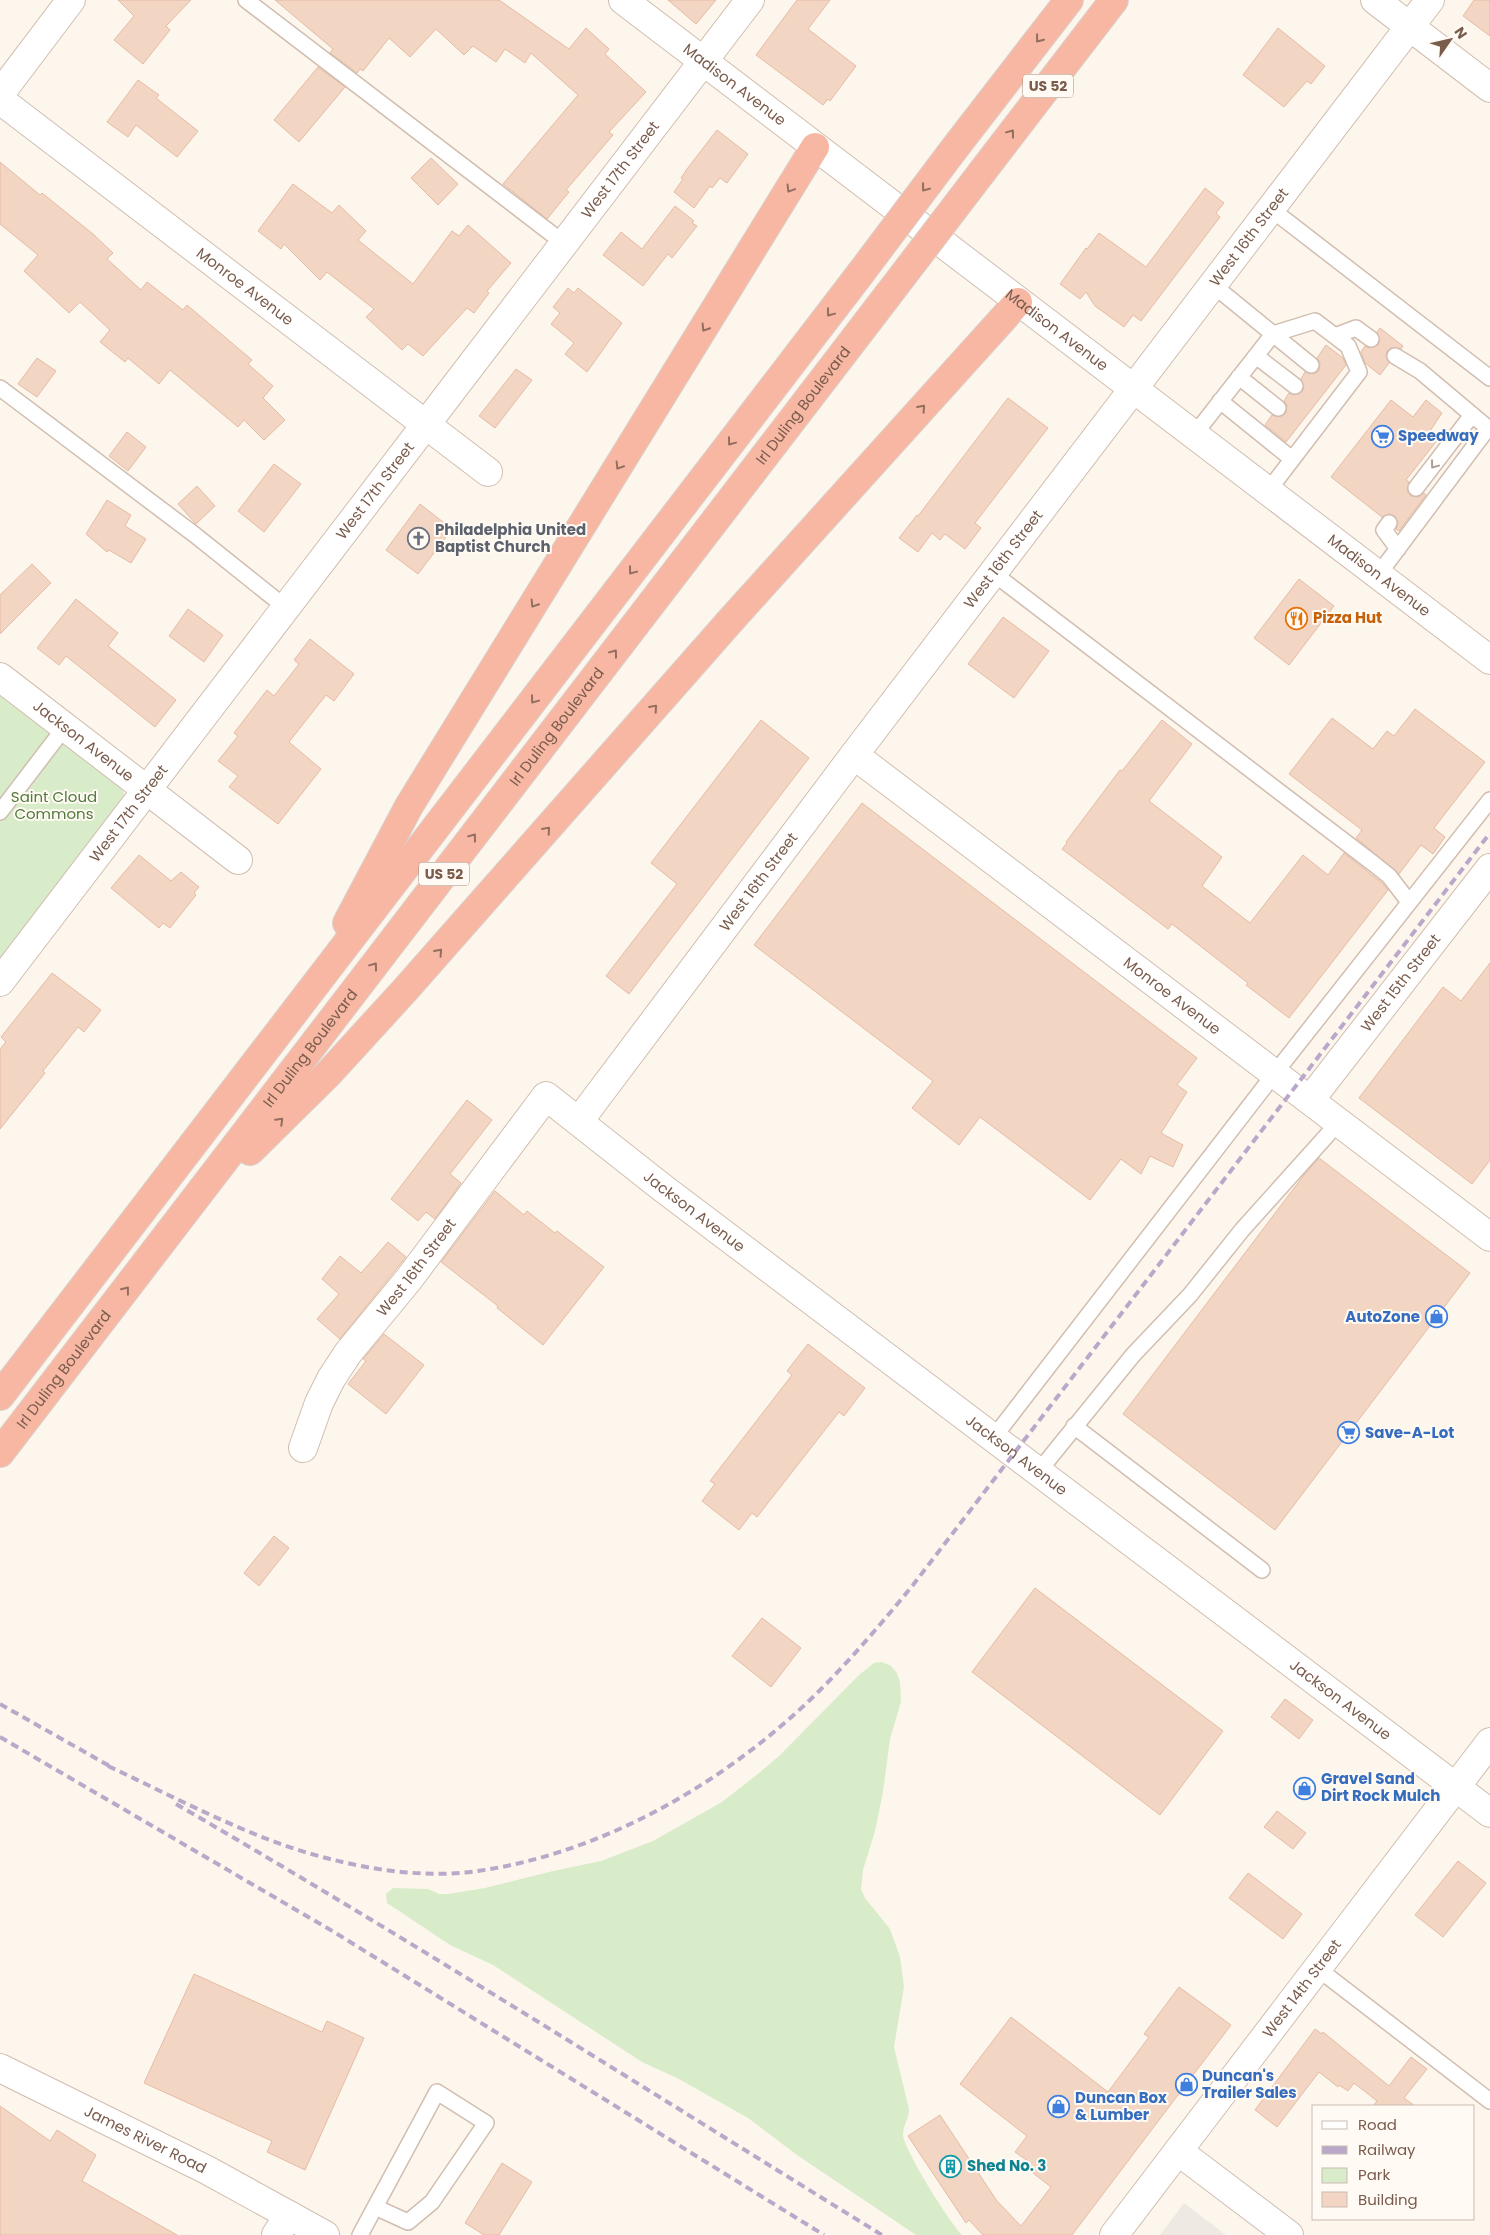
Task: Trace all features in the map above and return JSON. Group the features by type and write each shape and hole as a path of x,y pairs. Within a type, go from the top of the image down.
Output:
{"highway":[{"name":"US 52","path":"0,1396 1069,0"},
{"name":"Irl Duling Boulevard","path":"0,1453 1114,0"},
{"path":"316,984 409,806 815,147"},
{"path":"172,1230 330,1072 406,990 731,620 1018,302"}],"street":[{"path":"0,94 71,0"},
{"name":"Madison Avenue","path":"623,0 1490,660"},
{"name":"West 17th Street","path":"0,982 148,791 285,607 565,244 750,0"},
{"path":"1375,0 1490,88"},
{"name":"West 16th Street","path":"579,1122 854,755 1430,0"},
{"name":"Monroe Avenue","path":"0,100 488,472"},
{"name":"Jackson Avenue","path":"0,677 238,860"},
{"name":"Monroe Avenue","path":"854,755 1489,1235"},
{"name":"West 15th Street","path":"1310,1100 1490,868"},
{"name":"West 16th Street","path":"303,1448 319,1403 331,1379 348,1353 409,1279 546,1096"},
{"name":"Jackson Avenue","path":"546,1096 664,1189 1490,1813"},
{"name":"West 14th Street","path":"1114,2235 1490,1742"},
{"name":"James River Road","path":"0,2068 207,2170 283,2225 324,2235"},
{"path":"1178,2151 1289,2235"}],"lane":[{"path":"246,0 565,244"},
{"path":"1271,209 1490,378"},
{"path":"1213,285 1311,365"},
{"path":"1194,435 1273,334 1315,321 1348,346 1359,372 1339,386 1306,429 1292,459 1268,492"},
{"path":"1335,336 1356,328 1371,339"},
{"path":"1256,356 1295,386"},
{"path":"1378,575 1488,428 1420,371 1395,356"},
{"path":"1239,377 1278,408"},
{"path":"0,388 202,541 285,607"},
{"path":"1220,401 1292,459"},
{"path":"1416,488 1472,415"},
{"path":"1389,523 1384,530 1398,550"},
{"path":"993,573 1374,864 1389,876 1410,902"},
{"path":"0,812 65,727"},
{"path":"994,1438 1275,1073 1490,800"},
{"path":"1039,1471 1133,1355 1190,1295 1242,1230 1339,1122"},
{"path":"1074,1426 1262,1570"},
{"path":"1317,1968 1490,2101"},
{"path":"360,2235 375,2207 437,2092 486,2123 432,2202 408,2222 375,2207"}],"shaded area":[{"path":"1184,2203 1226,2235 1160,2235"}],"green space":[{"name":"Saint Cloud Commons","path":"0,695 119,785 125,797 0,964"},
{"path":"882,1662 891,1666 897,1673 900,1682 901,1702 890,1739 883,1792 875,1831 863,1870 861,1889 865,1898 890,1929 900,1957 904,1987 894,2047 909,2109 903,2131 905,2143 928,2186 962,2235 916,2235 797,2155 748,2118 679,2079 642,2062 493,1965 450,1945 387,1903 386,1894 393,1888 428,1889 439,1894 448,1894 485,1888 601,1861 653,1841 722,1802 779,1756 859,1675 874,1663"}],"building":[{"path":"118,0 191,0 166,26 170,30 143,64 114,40 134,16"},
{"path":"275,0 499,0 569,49 586,28 609,49 605,54 646,92 609,132 613,135 566,190 569,192 547,219 503,184 578,95 531,53 525,63 505,49 496,62 473,46 464,55 436,29 410,57 389,38 363,71 360,69 357,73 330,53 333,49"},
{"path":"668,0 716,0 696,24"},
{"path":"797,0 830,0 808,29 856,66 830,101 828,99 823,105 756,55"},
{"path":"1474,0 1490,0 1490,36 1463,16"},
{"path":"1278,28 1325,66 1311,84 1307,81 1284,107 1243,75"},
{"path":"318,67 345,87 299,142 274,120"},
{"path":"138,80 159,95 156,98 198,131 177,157 136,125 128,137 107,122"},
{"path":"717,130 748,154 727,183 720,178 712,188 710,186 694,208 674,192 687,169"},
{"path":"431,158 458,184 438,205 411,178"},
{"path":"0,162 40,195 42,193 93,234 113,253 107,259 141,290 147,282 183,310 187,305 252,360 248,364 273,386 263,398 285,420 264,440 244,420 238,427 170,370 159,384 128,358 125,362 100,342 110,330 80,302 69,313 24,271 38,255 0,224"},
{"path":"293,184 332,213 339,205 366,231 358,240 413,284 452,231 459,236 468,225 511,263 487,291 489,293 474,313 467,308 423,356 408,344 402,350 366,317 374,309 327,272 320,280 284,244 281,249 258,231"},
{"path":"1205,188 1224,203 1216,213 1220,217 1141,321 1133,315 1124,327 1095,306 1086,292 1080,299 1060,284 1099,233 1146,267"},
{"path":"675,206 694,221 692,223 697,226 672,258 668,254 643,286 603,255 621,232 642,249"},
{"path":"568,288 574,293 578,288 622,323 587,372 565,354 574,343 551,324 560,313 553,307"},
{"path":"1380,328 1403,346 1401,349 1391,348 1387,351 1386,356 1389,363 1380,375 1365,363 1361,352 1365,346 1370,348 1378,345 1380,340 1377,332"},
{"path":"1326,345 1343,358 1346,365 1286,442 1265,425 1272,415 1281,417 1286,413 1287,405 1284,401 1289,393 1294,395 1302,392 1304,387 1301,379 1305,372 1314,374 1319,371 1320,362 1317,358"},
{"path":"37,358 56,371 37,397 18,384"},
{"path":"516,369 532,380 495,428 479,416"},
{"path":"1008,398 1048,428 975,523 981,528 965,549 945,534 940,540 932,533 918,552 899,538"},
{"path":"1391,400 1413,417 1426,400 1442,413 1430,431 1439,438 1406,480 1409,482 1407,491 1411,496 1419,497 1424,493 1426,495 1399,531 1396,529 1398,523 1395,516 1389,514 1382,517 1331,477"},
{"path":"127,432 146,447 128,471 109,456"},
{"path":"274,464 301,484 264,532 238,511"},
{"path":"197,486 215,506 196,524 178,504"},
{"path":"107,500 131,515 125,526 146,539 131,563 109,550 107,552 86,534"},
{"name":"Philadelphia United Baptist Church","path":"420,504 452,529 418,574 386,550"},
{"path":"32,564 51,583 0,634 0,595"},
{"name":"Pizza Hut","path":"1299,579 1334,606 1289,665 1254,638"},
{"path":"76,599 118,633 108,646 176,700 155,727 66,656 59,665 37,648"},
{"path":"188,609 223,635 204,662 169,636"},
{"path":"1003,617 1049,651 1014,698 968,664"},
{"path":"310,639 354,674 334,701 326,695 289,742 321,769 278,824 229,787 238,776 218,761 238,736 234,733 267,690 274,696 299,664 294,660"},
{"path":"1415,709 1485,762 1434,828 1445,837 1433,854 1421,845 1399,874 1356,838 1362,830 1289,774 1332,718 1373,749 1387,731 1394,736"},
{"path":"761,720 809,758 629,994 606,976 677,884 651,863"},
{"path":"1162,720 1192,744 1149,801 1222,857 1202,886 1250,923 1303,855 1328,875 1344,853 1388,890 1289,1018 1246,985 1248,983 1172,924 1168,929 1062,849 1120,770 1122,771"},
{"path":"862,803 1197,1058 1177,1085 1187,1092 1161,1133 1183,1145 1173,1167 1150,1156 1141,1174 1121,1159 1090,1200 980,1117 959,1145 912,1108 933,1081 754,945"},
{"path":"139,855 171,881 181,872 199,887 194,893 196,895 170,928 163,923 159,928 111,888"},
{"path":"1490,963 1490,1160 1472,1184 1359,1098 1443,987 1461,1001"},
{"path":"52,973 101,1010 84,1032 78,1027 43,1071 45,1073 0,1129 0,1049 6,1042 1,1037"},
{"path":"467,1100 492,1120 450,1174 461,1183 435,1219 426,1212 418,1221 391,1199"},
{"path":"1319,1158 1470,1273 1275,1530 1123,1414 1304,1175"},
{"path":"495,1191 524,1215 527,1211 604,1267 543,1345 497,1308 498,1306 441,1262"},
{"path":"388,1242 406,1257 340,1339 317,1319 339,1294 322,1279 340,1256 361,1273"},
{"path":"384,1334 424,1365 386,1414 348,1384 366,1361 363,1359"},
{"path":"808,1344 865,1388 844,1416 839,1412 757,1517 752,1513 739,1530 702,1501 715,1484 710,1481 792,1375 787,1371"},
{"path":"274,1536 289,1548 259,1586 244,1573"},
{"path":"1035,1588 1223,1731 1160,1815 972,1672"},
{"path":"762,1618 801,1648 771,1687 732,1656"},
{"path":"1285,1699 1313,1720 1299,1739 1271,1717"},
{"path":"1277,1811 1306,1833 1293,1849 1264,1827"},
{"path":"1458,1861 1486,1883 1443,1937 1415,1915"},
{"path":"1248,1873 1302,1914 1283,1939 1229,1898"},
{"path":"194,1974 322,2032 327,2021 364,2038 305,2170 267,2152 272,2141 144,2083"},
{"path":"1179,1987 1231,2025 1072,2235 983,2235 969,2220 966,2223 908,2136 940,2115 997,2201 1021,2226 1051,2187 1024,2166 1028,2161 1015,2152 1027,2136 960,2084 1011,2017 1108,2092 1149,2037 1144,2034"},
{"path":"1315,2029 1322,2034 1323,2032 1389,2086 1411,2057 1427,2069 1404,2098 1414,2105 1374,2105 1377,2101 1354,2083 1348,2091 1339,2085 1338,2087 1319,2072 1277,2127 1255,2110"},
{"path":"0,2106 50,2141 57,2130 96,2155 82,2181 177,2235 0,2235"},
{"path":"502,2163 532,2182 499,2235 484,2235 465,2223"}],"railway":[{"path":"108,1766 245,1830 301,1851 366,1867 441,1874 478,1871 524,1862 570,1849 614,1831 657,1810 699,1786 738,1760 811,1699 901,1600 1490,833"},
{"path":"0,1704 113,1768"},
{"path":"0,1737 334,1932 824,2235"},
{"path":"176,1804 442,1963 882,2235"}],"place":[{"name":"Speedway","path":"1382,436"},
{"name":"Philadelphia United Baptist Church","path":"419,539"},
{"name":"Pizza Hut","path":"1297,618"},
{"name":"AutoZone","path":"1436,1317"},
{"name":"Save-A-Lot","path":"1349,1433"},
{"name":"Gravel Sand Dirt Rock Mulch","path":"1305,1788"},
{"name":"Duncan's Trailer Sales","path":"1186,2085"},
{"name":"Duncan Box & Lumber","path":"1059,2107"},
{"name":"Shed No. 3","path":"951,2166"}]}
